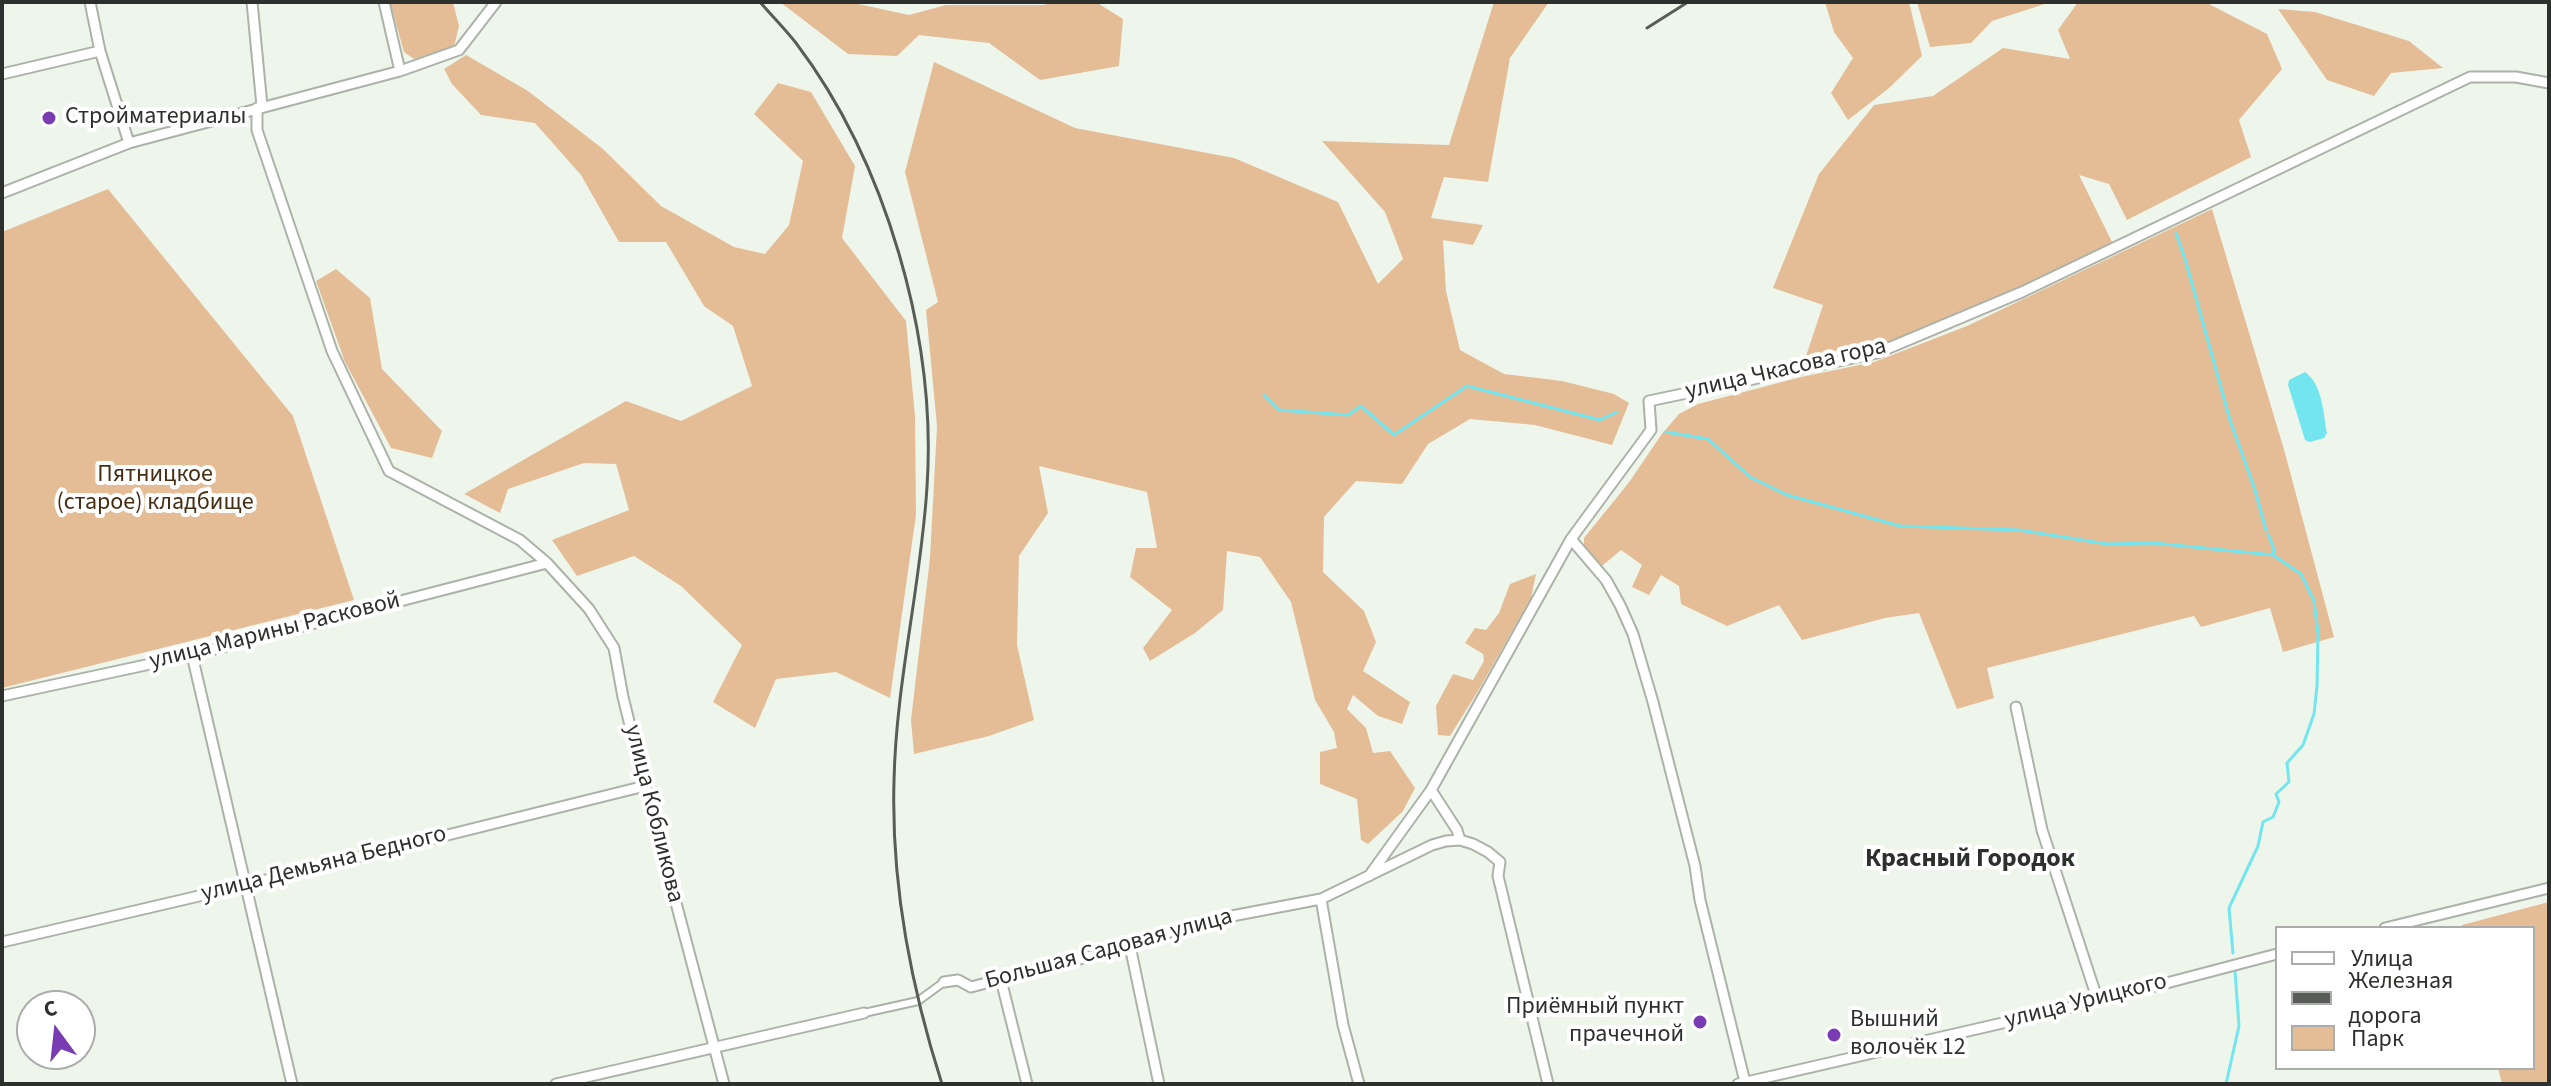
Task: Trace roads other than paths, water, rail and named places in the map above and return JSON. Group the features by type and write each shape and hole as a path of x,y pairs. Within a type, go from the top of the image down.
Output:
{"street":[{"path":"90,2 100,51 129,143"},
{"name":"улица Кобликова","path":"252,2 260,107 257,130 332,351 389,471 520,540 547,563 589,609 614,648 645,786 724,1084"},
{"path":"384,2 400,71"},
{"path":"2,193 129,143 400,71 459,50 496,2"},
{"path":"2,74 100,51"},
{"name":"улица Чкасова гора","path":"1369,876 1431,790 1571,539 1651,430 1649,401 1877,353 2022,292 2470,77 2516,77 2549,83"},
{"path":"1571,539 1606,580 1633,634 1695,866 1741,1083"},
{"name":"улица Марины Расковой","path":"2,696 192,655 547,563"},
{"path":"192,655 292,1084"},
{"path":"2016,707 2042,830 2098,1001"},
{"name":"улица Демьяна Бедного","path":"2,942 645,786"},
{"path":"1431,790 1457,830 1460,840 1488,852 1500,862 1498,876 1548,1084"},
{"name":"Большая Садовая улица","path":"556,1084 918,1001 944,982 958,980 971,987 1130,946 1195,923 1321,899 1432,845 1460,840"},
{"path":"2393,926 2549,888"},
{"path":"1321,899 1343,1025 1359,1084"},
{"path":"1130,946 1159,1084"},
{"name":"улица Урицкого","path":"1741,1083 2098,1001 2275,954"},
{"path":"1001,980 1027,1084"}],"water":[{"path":"2305,372 2319,392 2327,433 2324,438 2310,442 2305,440 2288,385 2289,380"}],"waterway":[{"path":"2176,233 2230,420 2266,530"},
{"path":"1264,395 1279,410 1348,415 1361,406 1394,435 1467,386 1600,420 1617,412"},
{"path":"1666,432 1708,439 1750,477 1787,495 1900,526 2019,530 2107,544 2154,543 2273,555 2301,574 2314,601 2318,633 2314,714 2303,745 2287,763 2289,782 2276,794 2279,802 2273,817 2263,822 2258,846 2229,908 2233,953"},
{"path":"2268,534 2273,555"},
{"path":"2226,1084 2239,1026 2235,971"}],"railway":[{"path":"760,2 796,43 828,90 856,142 880,196 914,312 928,430 927,487 899,707 894,820 905,935 921,1010 942,1084"},
{"path":"1647,28 1688,2"}],"place":[{"name":"Стройматериалы","path":"49,118"},
{"name":"Приёмный пункт прачечной","path":"1700,1022"},
{"name":"Вышний волочёк 12","path":"1834,1035"}],"district":[{"name":"Красный Городок","path":"1970,860"}],"park label":[{"name":"Пятницкое (старое) кладбище","path":"155,490"}]}
